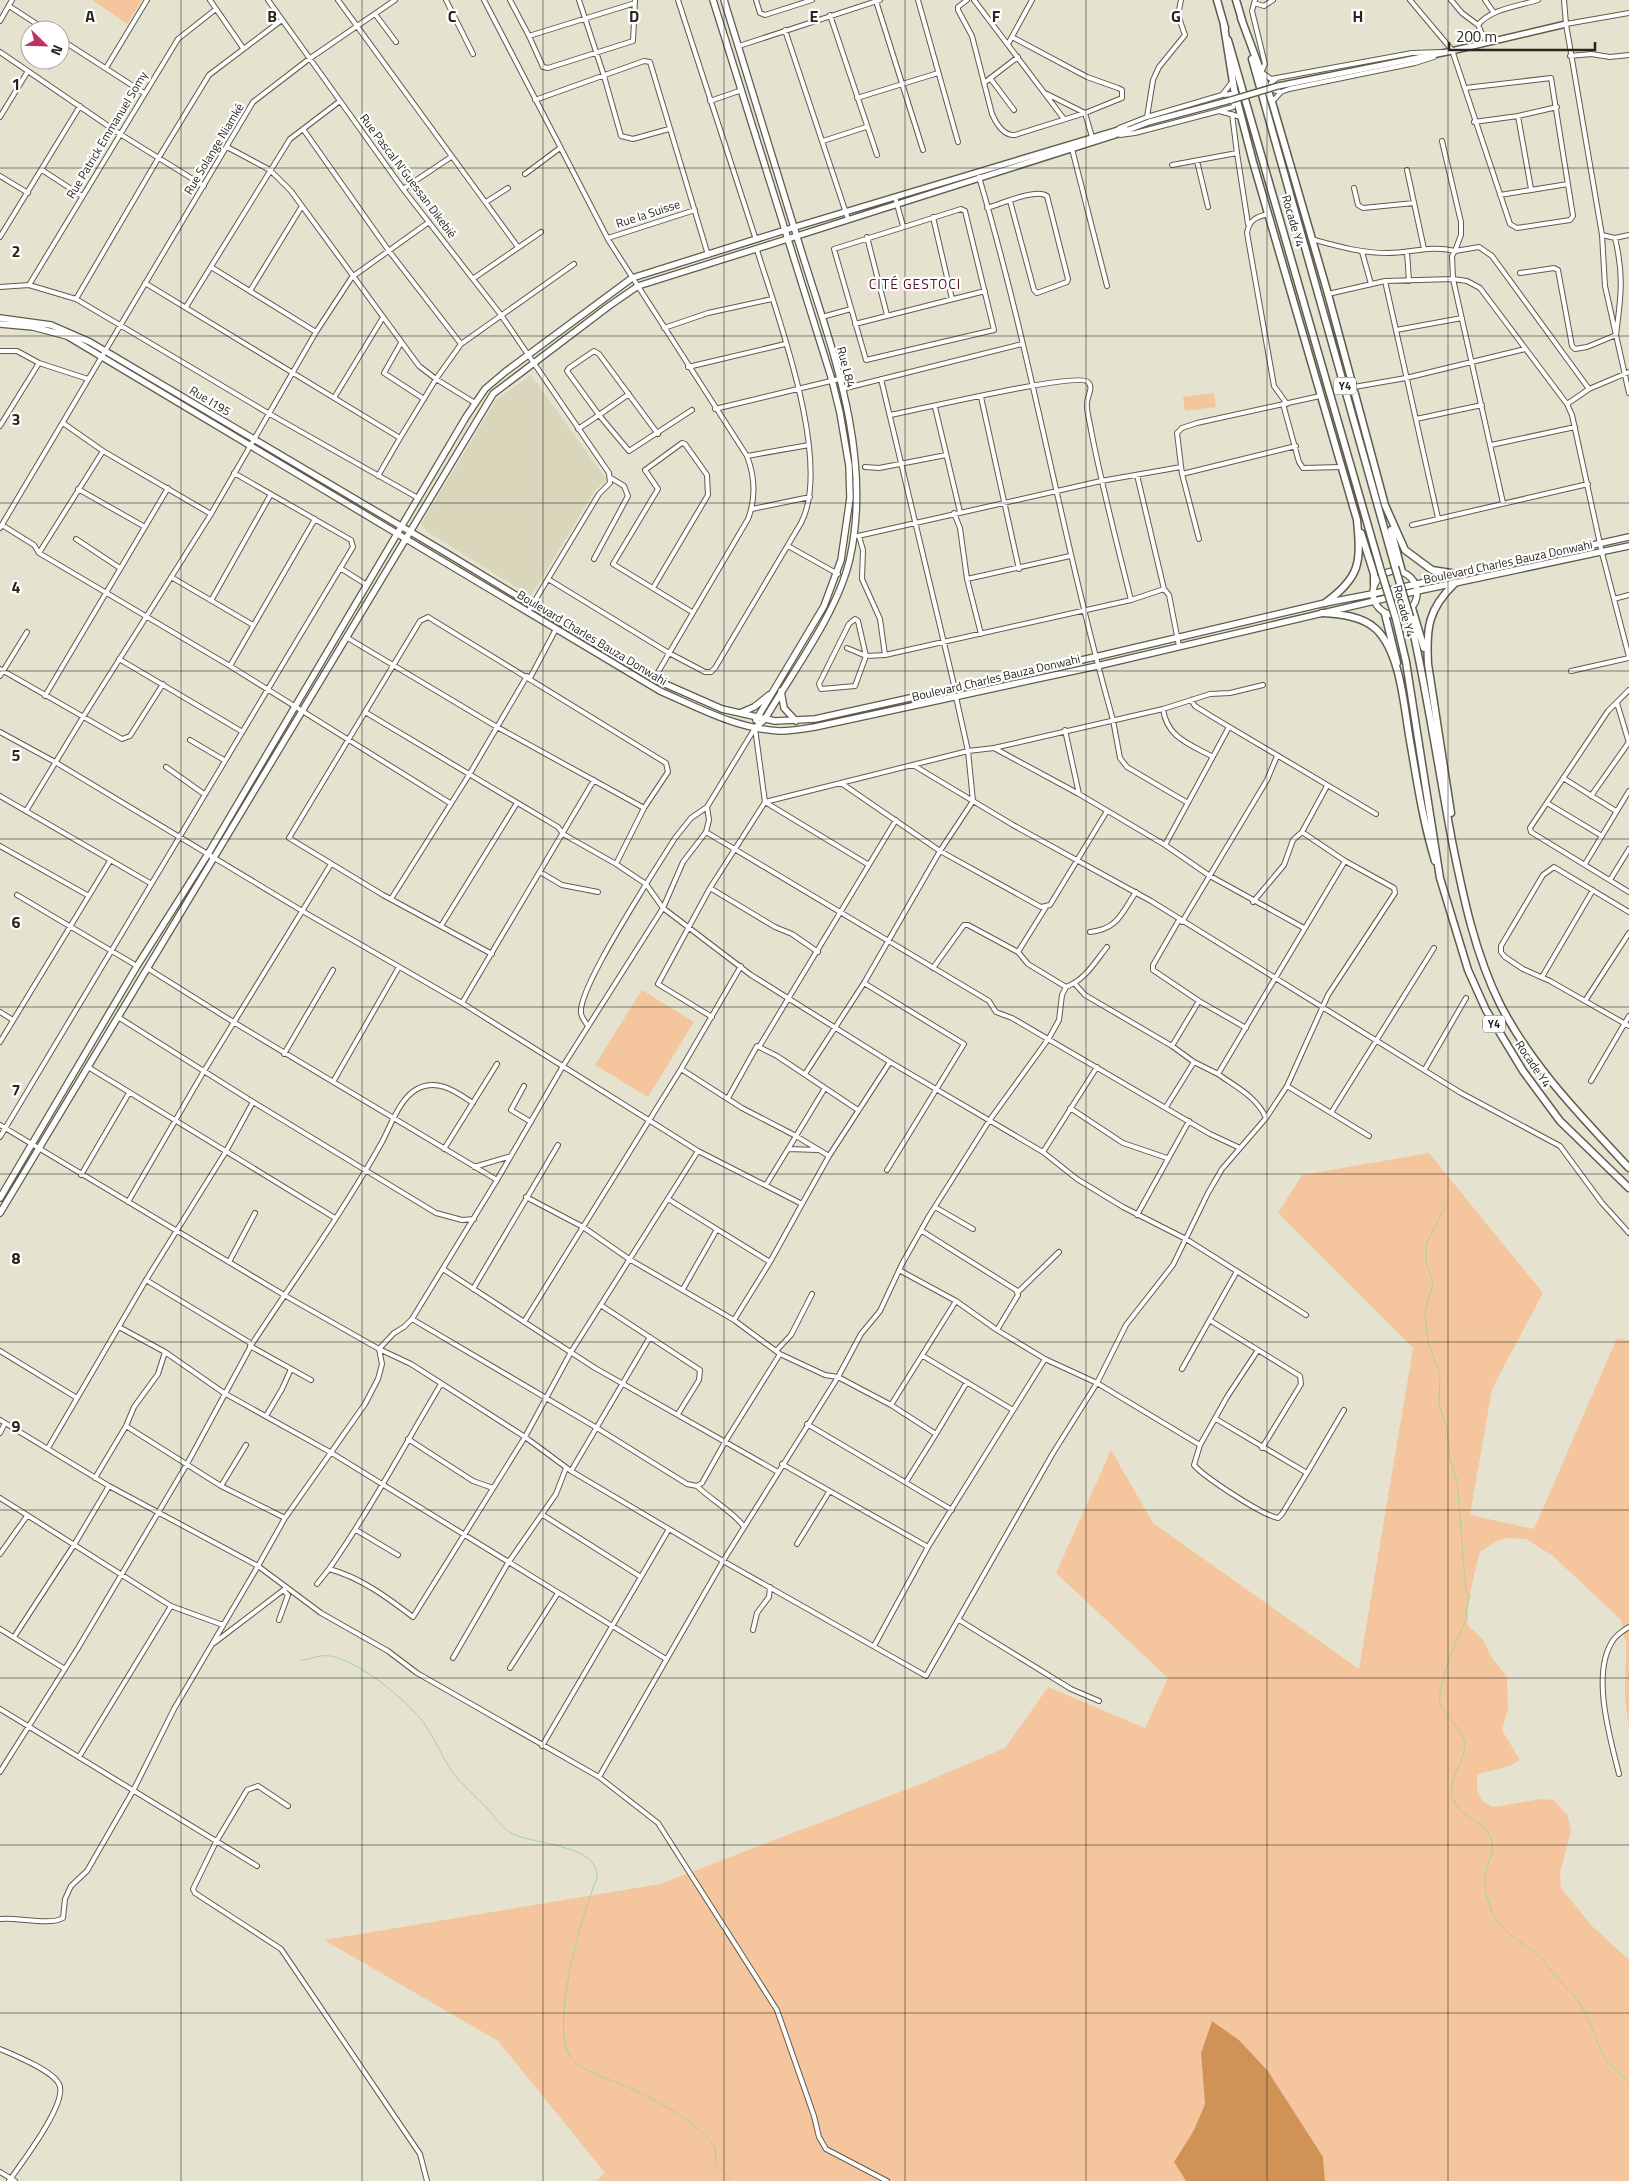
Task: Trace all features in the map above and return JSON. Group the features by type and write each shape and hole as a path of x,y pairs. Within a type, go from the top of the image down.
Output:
{"highway":[{"name":"Rocade Y4","path":"1217,0 1396,620 1406,662 1440,878 1468,970 1486,1010 1522,1071 1560,1121 1629,1188"},
{"name":"Rocade Y4","path":"1236,0 1410,617 1456,859 1475,942 1500,1004 1535,1061 1573,1107 1629,1168"},
{"path":"1241,18 1272,102 1328,294 1402,572"},
{"path":"1224,26 1232,82 1241,118 1320,396 1374,574 1374,584"},
{"path":"1385,505 1405,550 1432,570 1456,574"},
{"path":"1325,603 1343,590 1356,572 1359,560 1357,520"},
{"path":"1428,664 1427,630 1430,617 1436,604 1455,583"},
{"path":"1412,608 1428,664 1447,778 1456,859"},
{"path":"1322,613 1349,617 1375,628 1387,645 1400,681"},
{"path":"1385,614 1396,656 1424,816 1440,878"}],"main road":[{"path":"713,0 832,380 847,447 849,474 846,536 838,574 824,606 778,690 756,717 756,728"},
{"name":"Rue L84","path":"724,0 840,379 854,447 856,468 856,536 845,576 835,602 778,690 764,719 756,728"},
{"path":"724,34 734,31"},
{"path":"0,1213 147,968 296,706 475,403 496,379 632,278 795,228"},
{"path":"0,1198 137,966 210,856 301,711 493,394 638,286 797,236"},
{"name":"Rue I195","path":"0,318 51,325 68,331 249,446 399,530"},
{"name":"Rue I195","path":"0,324 50,330 104,353 254,438 399,530"},
{"path":"466,417 475,422"},
{"path":"399,530 408,535"},
{"name":"Boulevard Charles Bauza Donwahi","path":"408,535 533,605 654,679 708,704 764,719 796,721 815,720 1325,603 1629,537"},
{"name":"Boulevard Charles Bauza Donwahi","path":"408,535 556,630 660,692 721,718 756,728 782,731 815,728 1097,666 1417,591 1629,546"},
{"path":"1402,572 1415,584 1417,591 1412,608 1399,615 1385,614 1374,602 1372,594 1374,584 1383,574 1402,572"},
{"path":"740,713 754,707 778,690"},
{"path":"778,690 784,708 796,721"}],"street":[{"path":"0,21 12,0"},
{"path":"106,68 147,0"},
{"path":"210,0 243,48"},
{"name":"Rue Pascal N'Guessan Dikebié","path":"268,0 403,189 501,315 611,478 624,486 628,496 594,559"},
{"path":"338,0 518,247"},
{"path":"386,0 389,5"},
{"name":"Rue Solange Niamké","path":"1,527 253,102 309,59 394,0"},
{"path":"446,0 473,54"},
{"path":"484,0 608,238 688,367 747,456 754,489 752,509 654,679"},
{"path":"517,0 511,1 529,36 546,68 633,41 635,1 529,36"},
{"path":"579,0 621,136 633,139 669,129"},
{"path":"678,0 756,240"},
{"path":"756,0 760,13 765,15 812,0"},
{"path":"918,0 958,142"},
{"path":"967,0 957,8 970,32 992,114 998,125 1008,134 1015,135 1085,113 1122,98 1122,90 1113,85 1087,77 1012,37"},
{"path":"974,0 1064,119"},
{"path":"1008,44 1032,0"},
{"path":"1147,117 1153,80 1159,67 1185,35 1178,16 1181,0"},
{"path":"1272,0 1264,6 1255,2 1252,11 1265,64 1261,72 1266,77 1278,78 1412,53 1449,51"},
{"path":"1410,0 1449,51 1465,88 1474,122 1510,224 1515,227 1570,220 1573,216 1553,80 1549,77 1465,88"},
{"path":"1451,0 1462,13 1478,25 1486,42"},
{"path":"1485,0 1494,13"},
{"path":"1478,25 1484,18 1494,13 1538,0"},
{"path":"1564,0 1570,56 1602,235 1605,286 1627,372 1629,393"},
{"path":"738,46 878,1 901,84 923,150"},
{"path":"9,6 31,20"},
{"name":"Rue Patrick Emmanuel Somy","path":"29,285 178,39 216,9"},
{"path":"795,228 895,197 1072,149 1133,127 1308,78 1449,51 1566,24 1629,12"},
{"path":"375,14 396,42"},
{"path":"830,15 866,127 877,155"},
{"path":"76,299 159,157 210,76 243,48 282,20"},
{"path":"786,30 848,219"},
{"path":"70,45 144,93"},
{"path":"1278,78 1271,83 1275,92 1415,63 1449,51"},
{"path":"0,52 120,134 204,186"},
{"path":"1570,56 1591,54 1610,57 1629,55"},
{"path":"984,83 1018,57"},
{"path":"535,100 644,62 650,62 708,255"},
{"path":"0,117 28,72"},
{"path":"857,98 938,73"},
{"path":"990,78 1014,110"},
{"path":"1222,95 1232,82"},
{"path":"710,101 742,90"},
{"path":"1272,102 1280,92"},
{"path":"1045,93 1085,113 1092,137"},
{"path":"797,236 1092,137 1114,133 1134,133 1233,107 1234,104 1231,94 1222,95 1147,117 1114,133"},
{"path":"186,308 290,139 340,101"},
{"path":"0,237 80,106"},
{"path":"1474,122 1518,116 1557,107"},
{"path":"1219,111 1241,118"},
{"path":"1232,114 1248,224 1248,244 1274,386 1285,404 1303,468 1341,467"},
{"path":"1518,116 1531,189"},
{"path":"823,140 866,127"},
{"path":"303,129 389,252 461,344"},
{"path":"1442,141 1461,222 1461,235 1452,256 1453,279 1503,503"},
{"path":"227,147 270,170 302,206 382,319 419,366 475,403"},
{"path":"525,174 560,148"},
{"path":"1072,149 1107,286"},
{"path":"1172,165 1237,153"},
{"path":"403,189 451,157"},
{"path":"1197,161 1208,207"},
{"path":"42,170 82,196"},
{"path":"1407,170 1424,249"},
{"path":"978,175 1022,344 1070,556 1097,666 1113,720 1120,758 1127,767 1188,803"},
{"path":"0,176 28,193"},
{"path":"1500,196 1531,189 1568,184"},
{"path":"486,202 508,188"},
{"path":"1354,188 1358,205 1363,208 1414,204"},
{"path":"987,208 1036,193 1042,192 1047,196 1068,279 1067,282 1037,292 1034,290 1010,201"},
{"path":"895,197 904,226"},
{"path":"250,291 302,206"},
{"path":"964,209 995,327 992,331 870,360 864,357 834,249 933,217 964,209"},
{"name":"Rue la Suisse","path":"608,238 695,210"},
{"path":"1248,224 1258,217 1268,214"},
{"path":"933,217 952,299"},
{"path":"26,811 83,716 210,514 316,332 352,277 429,222"},
{"path":"474,278 541,232"},
{"path":"1602,235 1614,238 1629,235"},
{"path":"867,237 887,315"},
{"path":"1614,238 1621,264 1621,292 1616,335"},
{"path":"1311,239 1362,252 1407,252 1438,247 1455,251 1479,247 1492,256 1589,389"},
{"path":"548,579 669,653 705,672 711,672 788,546 808,510 810,497 810,445 800,388 757,250"},
{"path":"1362,252 1371,284"},
{"path":"1407,252 1409,281"},
{"path":"378,476 436,379 461,344 574,264"},
{"path":"211,267 316,332"},
{"path":"1520,273 1554,268 1558,270 1572,346 1575,349 1587,347 1616,335"},
{"path":"1328,294 1385,281 1453,279 1467,281 1480,288 1567,404 1575,427 1602,553 1628,643 1629,658 1571,672"},
{"path":"1385,281 1438,518"},
{"path":"145,283 400,438"},
{"path":"0,287 29,285 76,299 268,413 418,498"},
{"path":"855,324 985,291"},
{"path":"664,328 708,313 772,299"},
{"path":"822,317 851,309"},
{"path":"1396,330 1462,318"},
{"path":"334,398 382,319"},
{"path":"401,343 384,373 424,399"},
{"path":"688,367 785,344"},
{"path":"842,389 1022,344"},
{"path":"1354,387 1406,378 1525,349"},
{"path":"0,351 17,351 39,363 88,380"},
{"path":"658,434 599,354 594,351 569,368 567,374 629,451 658,434 692,410"},
{"path":"0,426 39,363"},
{"path":"1567,404 1589,389 1627,372"},
{"path":"715,409 840,379"},
{"path":"882,379 954,689"},
{"path":"890,415 935,407 1031,385 1075,379 1083,379 1088,382 1091,388 1086,404 1101,481 1131,600"},
{"path":"578,428 629,394"},
{"path":"1199,539 1180,467 1176,440 1177,433 1182,428 1320,396"},
{"path":"981,397 1019,569"},
{"path":"1416,419 1482,405"},
{"path":"935,407 960,512"},
{"path":"63,423 103,451 210,514"},
{"path":"1491,445 1575,427"},
{"path":"653,588 708,495 707,475 685,444 682,443 645,470 658,489 613,564 692,612"},
{"path":"747,456 810,445"},
{"path":"1182,474 1296,446"},
{"path":"39,553 103,451"},
{"path":"865,467 879,468 946,455"},
{"path":"885,655 880,619 862,580 863,550 856,536 1101,481 1180,467"},
{"path":"0,1137 150,883 268,690 353,543 234,473"},
{"path":"1137,475 1164,589 1169,595 1180,646"},
{"path":"528,612 599,494 608,486 611,478"},
{"path":"1412,525 1588,484"},
{"path":"45,696 168,488"},
{"path":"78,489 145,528"},
{"path":"212,599 271,494"},
{"path":"752,509 810,497"},
{"path":"954,513 960,528 967,579 981,634"},
{"path":"230,666 315,520"},
{"path":"1,527 34,546 39,553 107,591 296,706 347,740 450,803"},
{"path":"76,539 120,568"},
{"path":"788,546 838,574"},
{"path":"967,579 1019,569 1070,556"},
{"path":"340,568 367,585"},
{"path":"171,577 212,599 253,625"},
{"path":"847,648 866,656 885,655 1131,600 1164,589"},
{"path":"1614,599 1629,595"},
{"path":"492,954 331,864 292,841 289,835 420,621 428,618 528,677 666,763 668,772 644,808 616,864"},
{"path":"855,618 858,621 866,656 855,686 821,690 819,687 849,624 855,618"},
{"path":"391,898 469,775 556,630"},
{"path":"0,676 27,632"},
{"path":"346,638 497,727 644,808"},
{"path":"119,659 242,731"},
{"path":"2,670 122,739 126,739 162,684"},
{"path":"765,802 968,751 994,748 1065,730 1163,709 1191,700 1263,685"},
{"path":"1629,690 1608,710 1530,828 1531,832 1629,892"},
{"path":"805,1074 864,983 940,851 973,801 968,751 956,697"},
{"path":"1191,700 1194,706 1376,814"},
{"path":"1591,796 1629,743 1617,703"},
{"path":"1163,709 1167,727 1174,734 1213,757"},
{"path":"365,712 558,827 562,834 616,864 646,884 664,908 751,975 890,1062 1043,1152 1077,1179 1137,1215 1186,1239 1236,1273 1271,1292 1306,1315"},
{"path":"1164,845 1229,727"},
{"path":"712,1017 658,984 710,888 733,849 765,802 756,728"},
{"path":"588,1026 580,1014 582,1001 593,974 646,884 686,825 707,807 756,728"},
{"path":"1065,730 1079,794"},
{"path":"0,732 55,762 304,912 462,1003 698,1151 802,1204"},
{"path":"190,740 224,760"},
{"path":"994,748 1079,794 1253,902 1304,928"},
{"path":"1246,1028 1198,1000 1153,970 1153,965 1210,876 1267,780 1277,756"},
{"path":"913,765 973,801 1136,892 1180,921 1425,1069 1461,1093 1560,1146 1602,1203 1629,1233"},
{"path":"166,767 204,794"},
{"path":"1563,778 1616,812"},
{"path":"462,1003 594,780"},
{"path":"841,783 940,851 1041,907 1046,907"},
{"path":"1253,902 1284,866 1293,840 1302,832 1327,786"},
{"path":"1585,864 1629,792"},
{"path":"0,796 150,883"},
{"path":"765,802 870,865"},
{"path":"442,926 517,803"},
{"path":"1546,803 1602,836"},
{"path":"379,1349 394,1333 412,1319 474,1219 563,1066 664,908 683,862 706,832 709,820 707,807"},
{"path":"1018,952 1078,860 1107,811"},
{"path":"728,1098 756,1046 759,1047 818,952 896,820"},
{"path":"706,832 990,1000 996,1012 1012,1018 1049,1038 1166,1106 1210,1134 1240,1148"},
{"path":"0,1125 80,1175 178,1230 284,1295 379,1349 412,1364 525,1437 571,1471 723,1561 926,1676 1054,1453 1097,1383 1126,1325 1173,1265 1208,1193 1222,1170 1266,1118 1287,1086 1337,980 1395,893 1394,888 1345,861 1302,832"},
{"path":"0,846 89,896"},
{"path":"1610,880 1629,849"},
{"path":"0,1042 68,927 110,861"},
{"path":"1218,1074 1345,861"},
{"path":"128,1202 204,1071 304,912 331,864"},
{"path":"1629,912 1554,867 1550,868 1518,914 1501,946 1501,952 1523,969 1585,1000 1629,1026"},
{"path":"540,872 562,885 598,892"},
{"path":"710,888 775,927 792,934 818,952"},
{"path":"1542,977 1594,890"},
{"path":"1090,932 1105,930 1112,926 1136,892"},
{"path":"17,895 68,927 137,966"},
{"path":"933,968 964,926 968,925 1018,952 1028,964 1066,987"},
{"path":"1585,1000 1629,933"},
{"path":"599,1777 723,1561 838,1377 861,1334 880,1311 899,1270 935,1206 989,1121 1049,1038 1059,1020 1062,995 1066,987 1075,984 1086,974 1107,947"},
{"path":"1331,1113 1434,948"},
{"path":"524,1322 681,1069 741,966"},
{"path":"332,1082 400,967"},
{"path":"147,968 234,1024 497,1180"},
{"path":"284,1054 333,970"},
{"path":"864,983 964,1044 887,1170"},
{"path":"1075,984 1085,996 1172,1046 1194,1062 1218,1074 1255,1100 1262,1108 1266,1118"},
{"path":"1425,1069 1466,998"},
{"path":"1172,1046 1198,1000"},
{"path":"0,1012 13,1020"},
{"path":"1591,1081 1629,1016"},
{"path":"118,1017 253,1102 442,1216 462,1220 474,1219"},
{"path":"759,1047 805,1074 858,1110"},
{"path":"734,1320 770,1262 829,1156 890,1062"},
{"path":"1166,1106 1194,1062"},
{"path":"444,1149 497,1064"},
{"path":"88,1067 334,1218"},
{"path":"1043,1152 1097,1067"},
{"path":"681,1069 742,1108 796,1136 829,1156"},
{"path":"0,1772 65,1669 187,1464 251,1345 366,1170 405,1099 416,1089 427,1085 437,1085 451,1089 473,1103"},
{"path":"524,1086 511,1110 531,1122"},
{"path":"1287,1086 1369,1136"},
{"path":"766,1185 825,1088"},
{"path":"80,1175 129,1093"},
{"path":"48,1448 253,1102"},
{"path":"1070,1108 1123,1143 1167,1158"},
{"path":"1137,1215 1189,1120"},
{"path":"473,1289 558,1144"},
{"path":"788,1149 820,1151"},
{"path":"329,1569 354,1578 413,1617 525,1437 571,1352 602,1306 698,1151"},
{"path":"474,1166 511,1156"},
{"path":"526,1197 583,1227 630,1259 734,1320 780,1354 825,1375 838,1377 936,1434"},
{"path":"668,1199 716,1231 770,1262"},
{"path":"935,1206 973,1229"},
{"path":"230,1262 255,1213"},
{"path":"683,1289 716,1231"},
{"path":"922,1231 1018,1292"},
{"path":"996,1330 1018,1292 1059,1252"},
{"path":"443,1270 624,1384 778,1472"},
{"path":"899,1270 956,1301 996,1330 1045,1359 1097,1383 1200,1445"},
{"path":"1182,1369 1211,1321 1236,1273"},
{"path":"146,1280 312,1380"},
{"path":"776,1351 791,1334 812,1294"},
{"path":"890,1406 956,1301"},
{"path":"602,1306 697,1367 701,1372 699,1380 678,1414"},
{"path":"412,1319 597,1428 687,1484 697,1486 713,1502 740,1520 744,1527"},
{"path":"1211,1321 1302,1380 1262,1448"},
{"path":"119,1327 165,1352 224,1393 330,1452 666,1659"},
{"path":"571,1471 650,1337"},
{"path":"0,1919 22,1918 52,1921 63,1918 65,1899 71,1886 87,1871 133,1791 174,1709 285,1518 365,1404 378,1379 382,1364 379,1349"},
{"path":"1258,1350 1227,1397 1200,1445 1194,1460 1197,1468 1249,1506 1278,1518 1287,1509 1344,1410"},
{"path":"0,1351 77,1398"},
{"path":"95,1478 126,1426 134,1407 158,1374 165,1352"},
{"path":"697,1486 702,1484 725,1442 780,1354"},
{"path":"923,1356 1013,1410"},
{"path":"874,1646 928,1547 1045,1359"},
{"path":"266,1416 291,1369"},
{"path":"906,1482 967,1382"},
{"path":"317,1584 356,1530 381,1484 441,1384"},
{"path":"1216,1419 1307,1473"},
{"path":"0,1420 108,1486 258,1566 285,1590 388,1651 417,1673 599,1777 658,1823 778,2010 814,2116 819,2137 826,2149 887,2181"},
{"path":"0,1433 5,1423"},
{"path":"807,1424 952,1510"},
{"path":"126,1426 221,1486 285,1518"},
{"path":"408,1439 473,1481 493,1488"},
{"path":"221,1486 246,1445"},
{"path":"782,1464 928,1547"},
{"path":"453,1658 508,1563 556,1494 566,1468"},
{"path":"14,1638 74,1545 108,1486"},
{"path":"797,1544 829,1492"},
{"path":"0,1498 171,1606 224,1625"},
{"path":"543,1515 641,1578"},
{"path":"0,1554 27,1516"},
{"path":"542,1746 669,1529"},
{"path":"356,1530 398,1555"},
{"path":"753,1630 757,1613 769,1597 770,1586"},
{"path":"279,1620 287,1603 288,1595 285,1590"},
{"path":"212,1644 285,1590"},
{"path":"510,1668 558,1593"},
{"path":"79,1757 171,1606"},
{"path":"959,1620 1071,1689 1099,1700"},
{"path":"1620,1774 1604,1719 1604,1679 1606,1654 1615,1638 1629,1626"},
{"path":"0,1629 65,1669"},
{"path":"0,1709 257,1866"},
{"path":"288,1806 258,1786 253,1786 247,1790 216,1842 193,1889 195,1893 281,1948 420,2154 427,2181"},
{"path":"0,2049 50,2074 59,2083 60,2088 58,2100 46,2126 11,2180 0,2172"}],"shaded area":[{"path":"92,0 142,0 127,24"},
{"path":"531,375 607,480 595,490 531,596 426,531 421,524 497,399"},
{"path":"1214,393 1216,407 1185,411 1183,397"},
{"path":"642,990 694,1022 648,1097 595,1065"},
{"path":"1429,1153 1543,1293 1492,1389 1470,1515 1534,1529 1617,1338 1629,1341 1629,1729 1625,1697 1626,1645 1621,1620 1553,1556 1526,1539 1508,1538 1497,1541 1480,1552 1471,1589 1468,1626 1482,1638 1492,1658 1507,1677 1508,1709 1502,1730 1520,1760 1509,1766 1477,1775 1477,1789 1482,1801 1493,1807 1540,1799 1554,1800 1568,1816 1571,1832 1560,1872 1561,1888 1592,1926 1629,1960 1629,2181 1325,2181 1323,2157 1268,2071 1239,2040 1212,2021 1201,2053 1205,2104 1194,2130 1174,2162 1186,2181 596,2181 605,2173 498,2041 324,1940 660,1884 923,1783 1005,1748 1048,1687 1145,1728 1168,1678 1056,1573 1111,1450 1153,1523 1359,1669 1413,1348 1278,1213 1302,1175"},
{"path":"1212,2021 1239,2040 1268,2071 1323,2157 1325,2181 1186,2181 1174,2162 1194,2130 1205,2104 1201,2053"}],"waterway":[{"path":"1446,1205 1426,1245 1426,1261 1433,1283 1425,1312 1428,1343 1440,1373 1439,1405 1447,1428 1450,1459 1457,1481 1466,1592 1470,1595 1466,1610 1467,1618 1449,1660 1440,1696 1440,1703 1462,1734 1465,1745 1453,1780 1452,1795 1459,1808 1485,1829 1492,1842 1485,1882 1488,1902 1495,1918 1504,1930 1541,1958 1576,1998 1587,2017 1605,2058 1629,2082"},
{"path":"300,1660 330,1656 341,1659 367,1673 393,1692 422,1721 431,1733 453,1773 504,1828 521,1837 563,1847 588,1858 595,1867 597,1878 577,1942 565,1997 563,2022 565,2043 571,2058 581,2067 621,2084 672,2110 696,2127 715,2147 716,2165 732,2181"}],"district":[{"name":"CITÉ GESTOCI","path":"915,284"}]}
